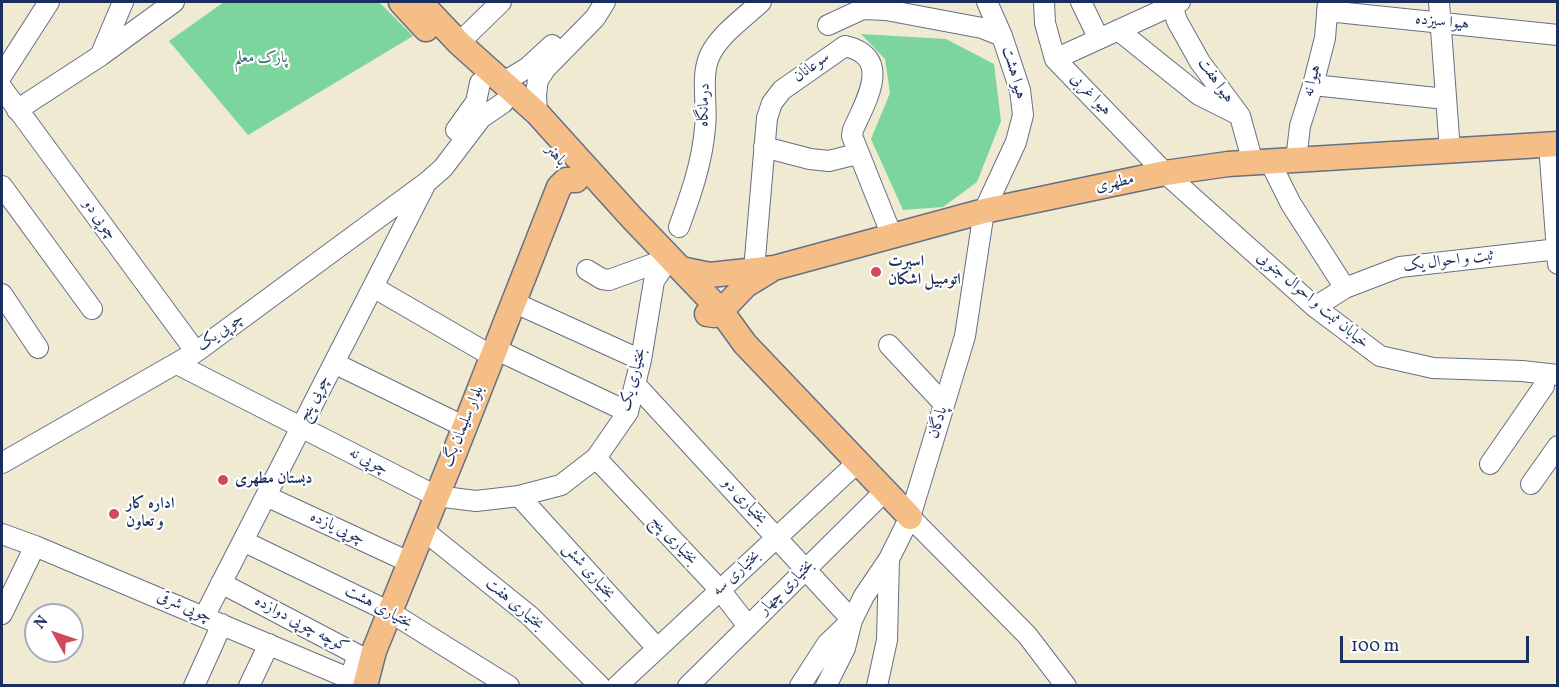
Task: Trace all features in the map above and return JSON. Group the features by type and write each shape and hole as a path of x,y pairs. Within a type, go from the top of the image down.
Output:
{"main road":[{"name":"باهنر","path":"401,2 495,90 576,180 745,344 910,517"},
{"name":"باهنر","path":"420,2 459,43 495,90 537,113 666,267"},
{"name":"مطهری","path":"666,267 710,275 764,269 984,211 1165,173 1228,164 1553,145"},
{"name":"بلوار سلیمان بگ","path":"360,683 465,427 559,187 566,180 576,180"},
{"path":"714,313 764,269"}],"street":[{"path":"2,75 49,2"},
{"path":"100,56 123,2"},
{"path":"17,110 100,56 174,2"},
{"path":"459,43 501,2"},
{"path":"427,182 434,161 476,102 527,68 598,2"},
{"path":"537,113 538,80 546,68 595,18 605,2"},
{"name":"درمانگاه","path":"680,227 697,179 706,128 706,67 710,55 718,43 762,2"},
{"name":"هیوا هشت","path":"984,211 1016,142 1023,115 1020,90 1002,36 987,2"},
{"name":"هیوا غربی","path":"1044,2 1045,23 1055,59 1165,173"},
{"path":"1081,2 1099,39"},
{"path":"1439,2 1450,151"},
{"path":"1055,59 1174,3"},
{"name":"هیوا هفت","path":"1174,3 1177,21 1200,62 1240,116 1262,163 1345,288"},
{"name":"هیوا سیزده","path":"1328,6 1441,23 1557,35"},
{"name":"هیوا نه","path":"1296,160 1300,126 1325,38 1328,6"},
{"path":"828,25 863,9 886,10 982,28 1002,36"},
{"path":"1118,30 1199,94 1240,116"},
{"name":"سوعانان","path":"764,269 764,147 767,118 772,104 782,90 845,46 860,52 870,62 874,73 872,90 852,136 857,154 892,236"},
{"path":"1313,85 1446,99"},
{"name":"چوپی دو","path":"2,88 196,352"},
{"name":"چوپی یک","path":"2,463 196,352 427,182 443,168 481,118 495,90"},
{"name":"ثبت و احوال یک","path":"1315,307 1345,288 1400,267 1557,254 1553,145"},
{"path":"764,147 810,159 830,161 857,154"},
{"name":"خیابان ثبت و احوال جنوبی","path":"1165,173 1315,307 1380,356 1433,368 1522,371 1553,386"},
{"name":"چوپی پنج","path":"204,616 427,182"},
{"path":"2,186 92,309"},
{"name":"پادگان","path":"852,620 864,596 889,559 910,517 965,336 984,211"},
{"path":"587,270 602,279 609,280 666,267"},
{"name":"بختیاری یک","path":"436,496 476,501 519,496 561,485 596,458 628,412 641,360 654,281 666,267"},
{"path":"373,287 493,353 628,412"},
{"path":"2,294 38,348"},
{"path":"513,302 641,360"},
{"path":"889,345 944,404"},
{"path":"334,363 465,427"},
{"name":"چوپی نه","path":"177,364 436,496"},
{"name":"بختیاری دو","path":"635,384 852,620"},
{"path":"1490,464 1553,386"},
{"path":"1531,484 1557,446"},
{"name":"بختیاری پنج","path":"596,458 720,590 748,626"},
{"name":"بختیاری سه","path":"617,686 858,462"},
{"name":"بختیاری چهار","path":"688,686 885,490"},
{"name":"چوپی یازده","path":"266,496 409,562"},
{"name":"بختیاری شش","path":"519,496 657,648"},
{"path":"910,517 1027,635 1066,686"},
{"name":"بختیاری هفت","path":"422,529 530,616 600,686"},
{"name":"چوپی شرقی","path":"2,534 204,616 360,683"},
{"name":"بختیاری هشت","path":"243,541 390,612 509,686"},
{"path":"2,614 35,546"},
{"path":"877,686 887,640 889,559"},
{"name":"کوچه چوپی دوازده","path":"221,583 358,655 360,683"},
{"path":"800,686 827,644 852,620"},
{"path":"826,686 845,648 852,620"},
{"path":"194,686 222,624"},
{"path":"249,686 269,644"}],"green space":[{"name":"پارک معلم","path":"224,2 379,2 413,36 248,135 169,41"},
{"path":"861,34 946,39 994,64 1001,121 977,182 943,207 903,210 871,139 890,93 885,59"}],"place":[{"name":"اسپرت اتومبیل اشکان","path":"876,272"},
{"name":"دبستان مطهری","path":"223,480"},
{"name":"اداره کار و تعاون","path":"114,514"}]}
